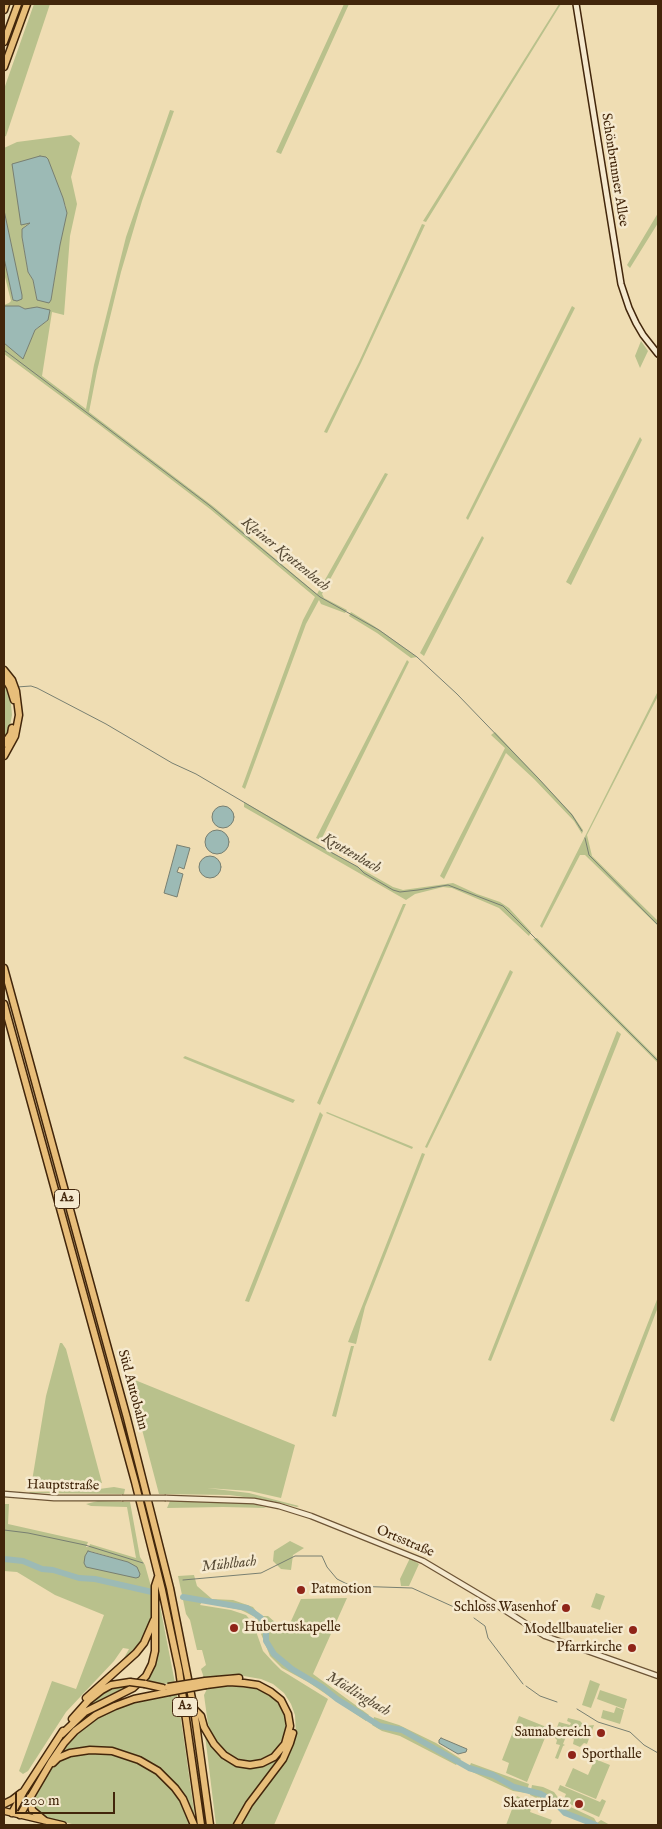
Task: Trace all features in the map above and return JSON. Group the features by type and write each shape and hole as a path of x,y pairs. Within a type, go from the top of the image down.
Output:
{"highway":[{"path":"4,10 6,4"},
{"path":"4,42 18,4"},
{"path":"4,67 27,4"},
{"path":"4,670 19,705 18,726 4,756"},
{"path":"4,744 10,734 15,715 14,691"},
{"name":"Süd Autobahn","path":"4,968 159,1538 194,1709 210,1825"},
{"name":"Süd Autobahn","path":"4,1004 135,1482 158,1576 179,1670 201,1825"},
{"path":"62,1734 85,1712 133,1688 146,1676 154,1658 156,1586 158,1576"},
{"path":"62,1734 73,1713 82,1702 140,1649 149,1633 156,1614"},
{"path":"62,1734 97,1710 113,1702 167,1689 239,1678 263,1683 281,1696 292,1714 294,1729 287,1750 274,1772 249,1804 237,1825"},
{"path":"12,1814 24,1791 75,1715 95,1696 111,1685 130,1682 167,1689"},
{"path":"194,1709 201,1716 208,1736 214,1744 224,1755 237,1763 250,1765 262,1763 274,1757 285,1744 290,1726 288,1714 281,1700 271,1692 244,1682 206,1683"},
{"path":"19,1816 69,1737 96,1715 134,1699 167,1689"},
{"path":"47,1769 58,1758 70,1752 112,1751 130,1756 149,1765 166,1778 183,1799 194,1825"},
{"path":"4,1804 24,1791"},
{"path":"30,1796 32,1810 44,1820"}],"main road":[{"name":"Schönbrunner Allee","path":"576,4 621,284 629,308 643,335 658,354"},
{"path":"4,1812 49,1825"},
{"path":"19,1816 64,1825"}],"street":[{"name":"Hauptstraße","path":"4,1494 54,1498 122,1498"},
{"name":"Ortsstraße","path":"122,1498 254,1501 279,1506 311,1516 423,1561 545,1636 658,1676"}],"green space":[{"path":"34,4 50,4 6,136 4,137 4,89"},
{"path":"344,4 349,4 281,154 276,152"},
{"path":"559,4 561,4 426,222 423,221"},
{"path":"170,110 174,111 142,201 121,272 89,412 214,507 317,594 385,473 388,474 322,594 324,598 347,610 345,613 321,604 319,600 306,624 245,789 242,787 303,620 315,597 210,509 4,354 4,343 23,358 35,330 48,320 34,308 25,309 19,306 4,306 11,301 4,273 4,258 13,300 13,256 4,210 4,148 17,142 71,135 80,143 71,177 77,204 70,236 64,315 52,312 42,376 86,409 94,365 126,237","holes":["46,157 66,207 51,300 37,300 33,280 28,272 22,237 25,226 30,223 28,222"]},
{"path":"658,213 658,223 630,268 627,265"},
{"path":"422,224 425,225 361,363 327,433 324,432 359,362"},
{"path":"572,306 575,308 468,520 466,518"},
{"path":"641,341 648,351 640,368 635,356"},
{"path":"640,437 642,440 571,585 566,582"},
{"path":"482,536 484,538 424,656 420,653"},
{"path":"351,612 417,657 411,658 377,633 349,616"},
{"path":"407,660 409,662 321,840 316,838"},
{"path":"4,680 10,693 12,715 9,731 4,738"},
{"path":"658,691 658,696 587,835 592,856 658,921 658,926 585,855 580,855 542,928 540,926"},
{"path":"495,732 572,814 583,830 582,834 574,821 506,753 444,879 440,876 505,748 491,735"},
{"path":"244,802 393,887 403,890 453,883 500,902 509,908 531,932 529,936 499,908 452,888 443,887 415,894 406,900 244,807"},
{"path":"403,904 406,904 320,1105 317,1103"},
{"path":"537,938 658,1059 658,1063 533,939"},
{"path":"510,970 513,972 427,1148 425,1147"},
{"path":"617,1031 621,1034 491,1361 488,1360"},
{"path":"185,1056 295,1100 293,1103 183,1058"},
{"path":"320,1112 323,1115 249,1302 245,1301"},
{"path":"327,1112 413,1147 412,1149"},
{"path":"422,1153 425,1154 365,1307 356,1344 348,1342"},
{"path":"658,1297 658,1307 614,1422 610,1420"},
{"path":"60,1343 66,1349 102,1483 32,1481 46,1396"},
{"path":"351,1346 354,1346 336,1417 332,1416"},
{"path":"130,1378 295,1445 281,1498 250,1491 207,1488 249,1493 299,1506 230,1495 159,1494"},
{"path":"114,1487 125,1489 124,1494 29,1492 84,1491"},
{"path":"98,1501 130,1502 140,1557 145,1565 153,1594 149,1627 133,1653 113,1669 124,1658 129,1649 123,1648 114,1661 66,1712 28,1771 23,1774 19,1771 52,1681 76,1689 104,1615 55,1595 17,1572 4,1571 4,1504 9,1504 8,1524 88,1542 86,1547 89,1547 90,1544 136,1558 127,1507 91,1506 86,1504","holes":["89,1551 128,1562 85,1556"]},
{"path":"170,1501 250,1503 267,1508 167,1508"},
{"path":"290,1541 304,1548 293,1555 291,1570 281,1569 273,1561 274,1551"},
{"path":"410,1558 419,1564 409,1586 401,1586 400,1579"},
{"path":"194,1575 197,1586 212,1599 233,1600 253,1607 256,1611 253,1616 241,1610 202,1602 200,1605 231,1610 246,1615 253,1623 263,1651 273,1662 281,1670 328,1699 274,1825 240,1825 290,1753 296,1734 295,1715 284,1693 273,1684 261,1679 232,1674 204,1678 201,1669 206,1665 202,1650 197,1650 190,1620 186,1614 178,1576"},
{"path":"596,1593 605,1596 600,1610 591,1607"},
{"path":"347,1598 313,1674 369,1715 366,1721 308,1682 282,1668 270,1656 255,1619 257,1613 261,1616 268,1616 276,1623 279,1632 287,1630 301,1599"},
{"path":"160,1606 175,1683 144,1681 157,1654"},
{"path":"590,1680 600,1684 591,1708 582,1705"},
{"path":"127,1683 129,1686 134,1685 83,1711 105,1690"},
{"path":"226,1686 254,1688 266,1692 284,1712 286,1722 285,1733 276,1751 269,1757 260,1761 241,1761 229,1755 213,1737 208,1724 204,1695 207,1689"},
{"path":"600,1690 627,1699 624,1709 597,1699"},
{"path":"177,1694 196,1825 184,1797 140,1758 122,1751 59,1755 69,1740 96,1718 125,1704"},
{"path":"616,1707 624,1710 620,1724 601,1718 603,1710 614,1713"},
{"path":"519,1716 549,1728 527,1782 506,1773 509,1763 502,1760"},
{"path":"374,1717 399,1725 436,1743 461,1759 456,1765 400,1736 382,1731 372,1725"},
{"path":"568,1718 580,1721 585,1726 594,1725 587,1744 584,1743 580,1747 573,1744 574,1739 571,1738 574,1731 571,1730 570,1734 567,1734 563,1744 565,1745 558,1759 555,1758 560,1745 556,1744 556,1730 559,1722 570,1725 571,1723 567,1721"},
{"path":"205,1735 236,1765 273,1759 275,1761 276,1767 235,1825 216,1825"},
{"path":"81,1753 112,1753 139,1761 165,1780 181,1800 191,1825 76,1825 44,1817 35,1812 32,1800 54,1764 64,1757"},
{"path":"595,1759 610,1765 596,1799 565,1786 573,1768 588,1775"},
{"path":"471,1763 529,1784 526,1793 513,1791 468,1770"},
{"path":"532,1785 554,1792 562,1803 594,1818 597,1823 601,1820 610,1825 590,1825 565,1815 550,1804 530,1795"},
{"path":"560,1785 600,1802 602,1799 606,1801 599,1817 563,1801 566,1794 558,1790"},
{"path":"517,1796 521,1798 520,1804 531,1809 530,1812 552,1820 550,1825 506,1825"}],"water":[{"path":"40,156 48,159 67,213 49,303 37,300 33,280 28,272 22,229 30,223 21,225 12,164"},
{"path":"4,210 22,295 22,299 17,301 13,300 4,258"},
{"path":"4,306 19,306 25,309 37,307 50,310 48,320 35,330 23,359 4,343"},
{"path":"219,806 227,806 234,813 234,821 227,828 219,828 212,821 212,813"},
{"path":"217,830 225,834 229,842 225,850 217,854 209,850 205,842 209,834"},
{"path":"177,845 190,848 184,869 179,867 177,872 183,874 177,897 164,893"},
{"path":"206,856 214,856 221,863 221,871 214,878 206,878 199,871 199,863"},
{"path":"88,1551 128,1562 137,1567 140,1574 139,1577 136,1578 86,1567 84,1563"},
{"path":"441,1738 467,1749 466,1752 458,1754 439,1743"}],"waterway":[{"name":"Kleiner Krottenbach","path":"4,350 209,505 320,597 379,630 417,657 457,694 539,779 572,815 582,831"},
{"name":"Krottenbach","path":"17,687 31,686 37,688 106,724 358,867 364,873 393,890 400,892 448,885 503,906 658,1061"},
{"name":"Kleiner Krottenbach","path":"585,838 589,855 658,925"},
{"name":"Mühlbach","path":"4,1530 85,1545 143,1563"},
{"name":"Mühlbach","path":"183,1580 261,1573 295,1556 322,1556 327,1567 337,1579 351,1586 412,1588 465,1612"},
{"name":"Mödlingbach","path":"4,1559 23,1561 42,1569 53,1570 79,1578 95,1579 152,1592"},
{"name":"Mödlingbach","path":"183,1597 247,1608 261,1618 266,1626 266,1641 274,1654 292,1669 380,1726 402,1730 469,1768 493,1775 514,1787 541,1794 555,1802 565,1813 596,1825"},
{"name":"Mühlbach","path":"474,1618 485,1626 488,1638 523,1684"},
{"name":"Mühlbach","path":"526,1686 540,1696 557,1702"},
{"name":"Mühlbach","path":"577,1709 598,1722 630,1732 644,1745 658,1753"}],"place":[{"name":"Patmotion","path":"301,1590"},
{"name":"Schloss Wasenhof","path":"566,1608"},
{"name":"Hubertuskapelle","path":"234,1628"},
{"name":"Modellbauatelier","path":"633,1630"},
{"name":"Pfarrkirche","path":"632,1648"},
{"name":"Saunabereich","path":"601,1733"},
{"name":"Sporthalle","path":"572,1755"},
{"name":"Skaterplatz","path":"579,1804"}]}
